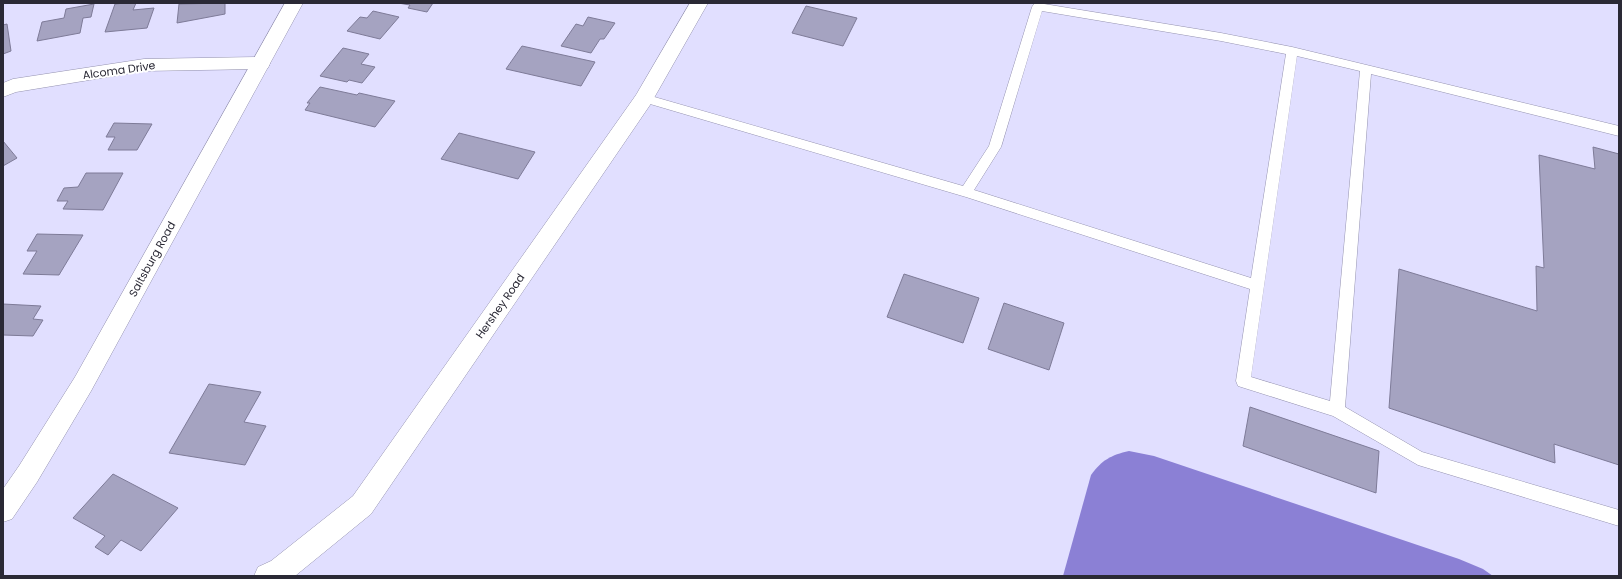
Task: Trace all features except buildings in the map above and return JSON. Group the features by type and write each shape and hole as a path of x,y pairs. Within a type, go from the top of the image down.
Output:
{"street":[{"name":"Saltsburg Road","path":"3,510 28,474 83,384 294,3"},
{"name":"Hershey Road","path":"267,576 280,570 362,505 644,98 699,3"},
{"name":"Alcoma Drive","path":"3,90 13,86 144,65 260,63"}],"lane":[{"path":"966,192 995,147 1038,7 1221,37 1292,51 1619,131"},
{"path":"1292,51 1243,381 1337,410 1418,458 1619,518"},
{"path":"1337,410 1366,68"},
{"path":"644,98 966,192 1257,286"}],"shaded area":[{"path":"1129,451 1154,456 1459,559 1483,569 1493,576 1063,576 1091,475 1099,465 1107,459 1117,454"}]}
